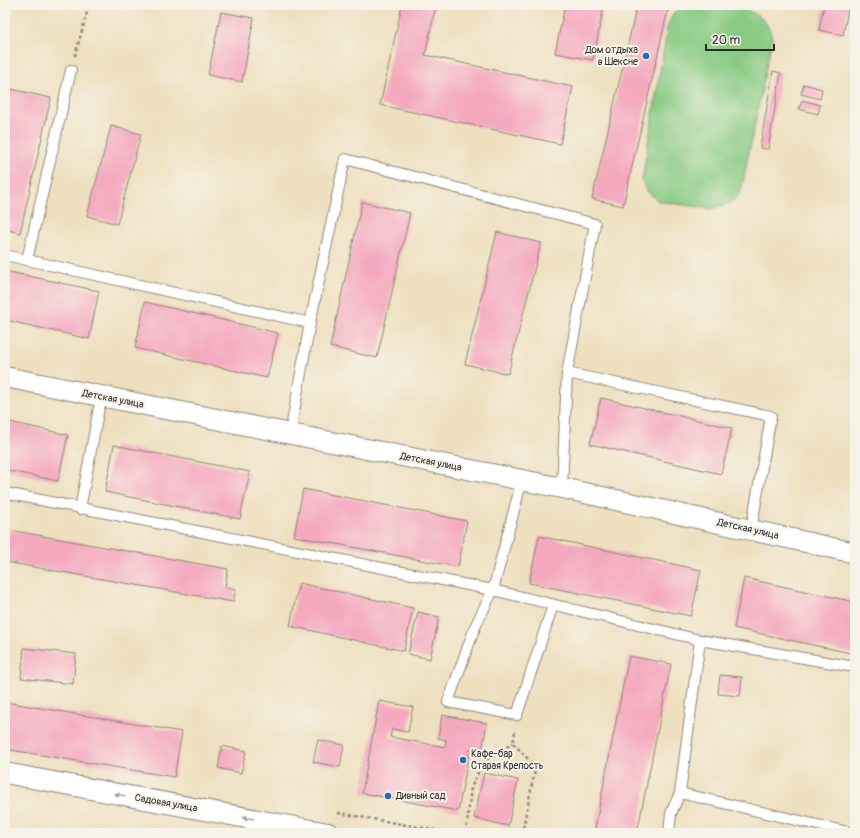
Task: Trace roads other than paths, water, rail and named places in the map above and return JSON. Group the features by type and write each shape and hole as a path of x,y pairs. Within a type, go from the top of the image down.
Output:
{"street":[{"name":"Детская улица","path":"5,377 562,488 855,553"},
{"name":"Садовая улица","path":"5,773 328,833"}],"lane":[{"path":"27,260 71,70"},
{"path":"290,434 310,323 345,159 595,224 567,373 562,488"},
{"path":"5,255 310,323"},
{"path":"567,373 771,416 751,530"},
{"path":"80,510 101,397"},
{"path":"522,480 493,590 475,627 448,702 517,715 553,605"},
{"path":"5,493 80,510 493,590 700,640 855,667"},
{"path":"669,833 671,813 680,793 700,640"},
{"path":"680,793 852,833"}],"place":[{"name":"Дом отдыха в Шекснe","path":"646,56"},
{"name":"Кафе-бар Старая Крепость","path":"463,760"},
{"name":"Дивный сад","path":"388,796"}]}
